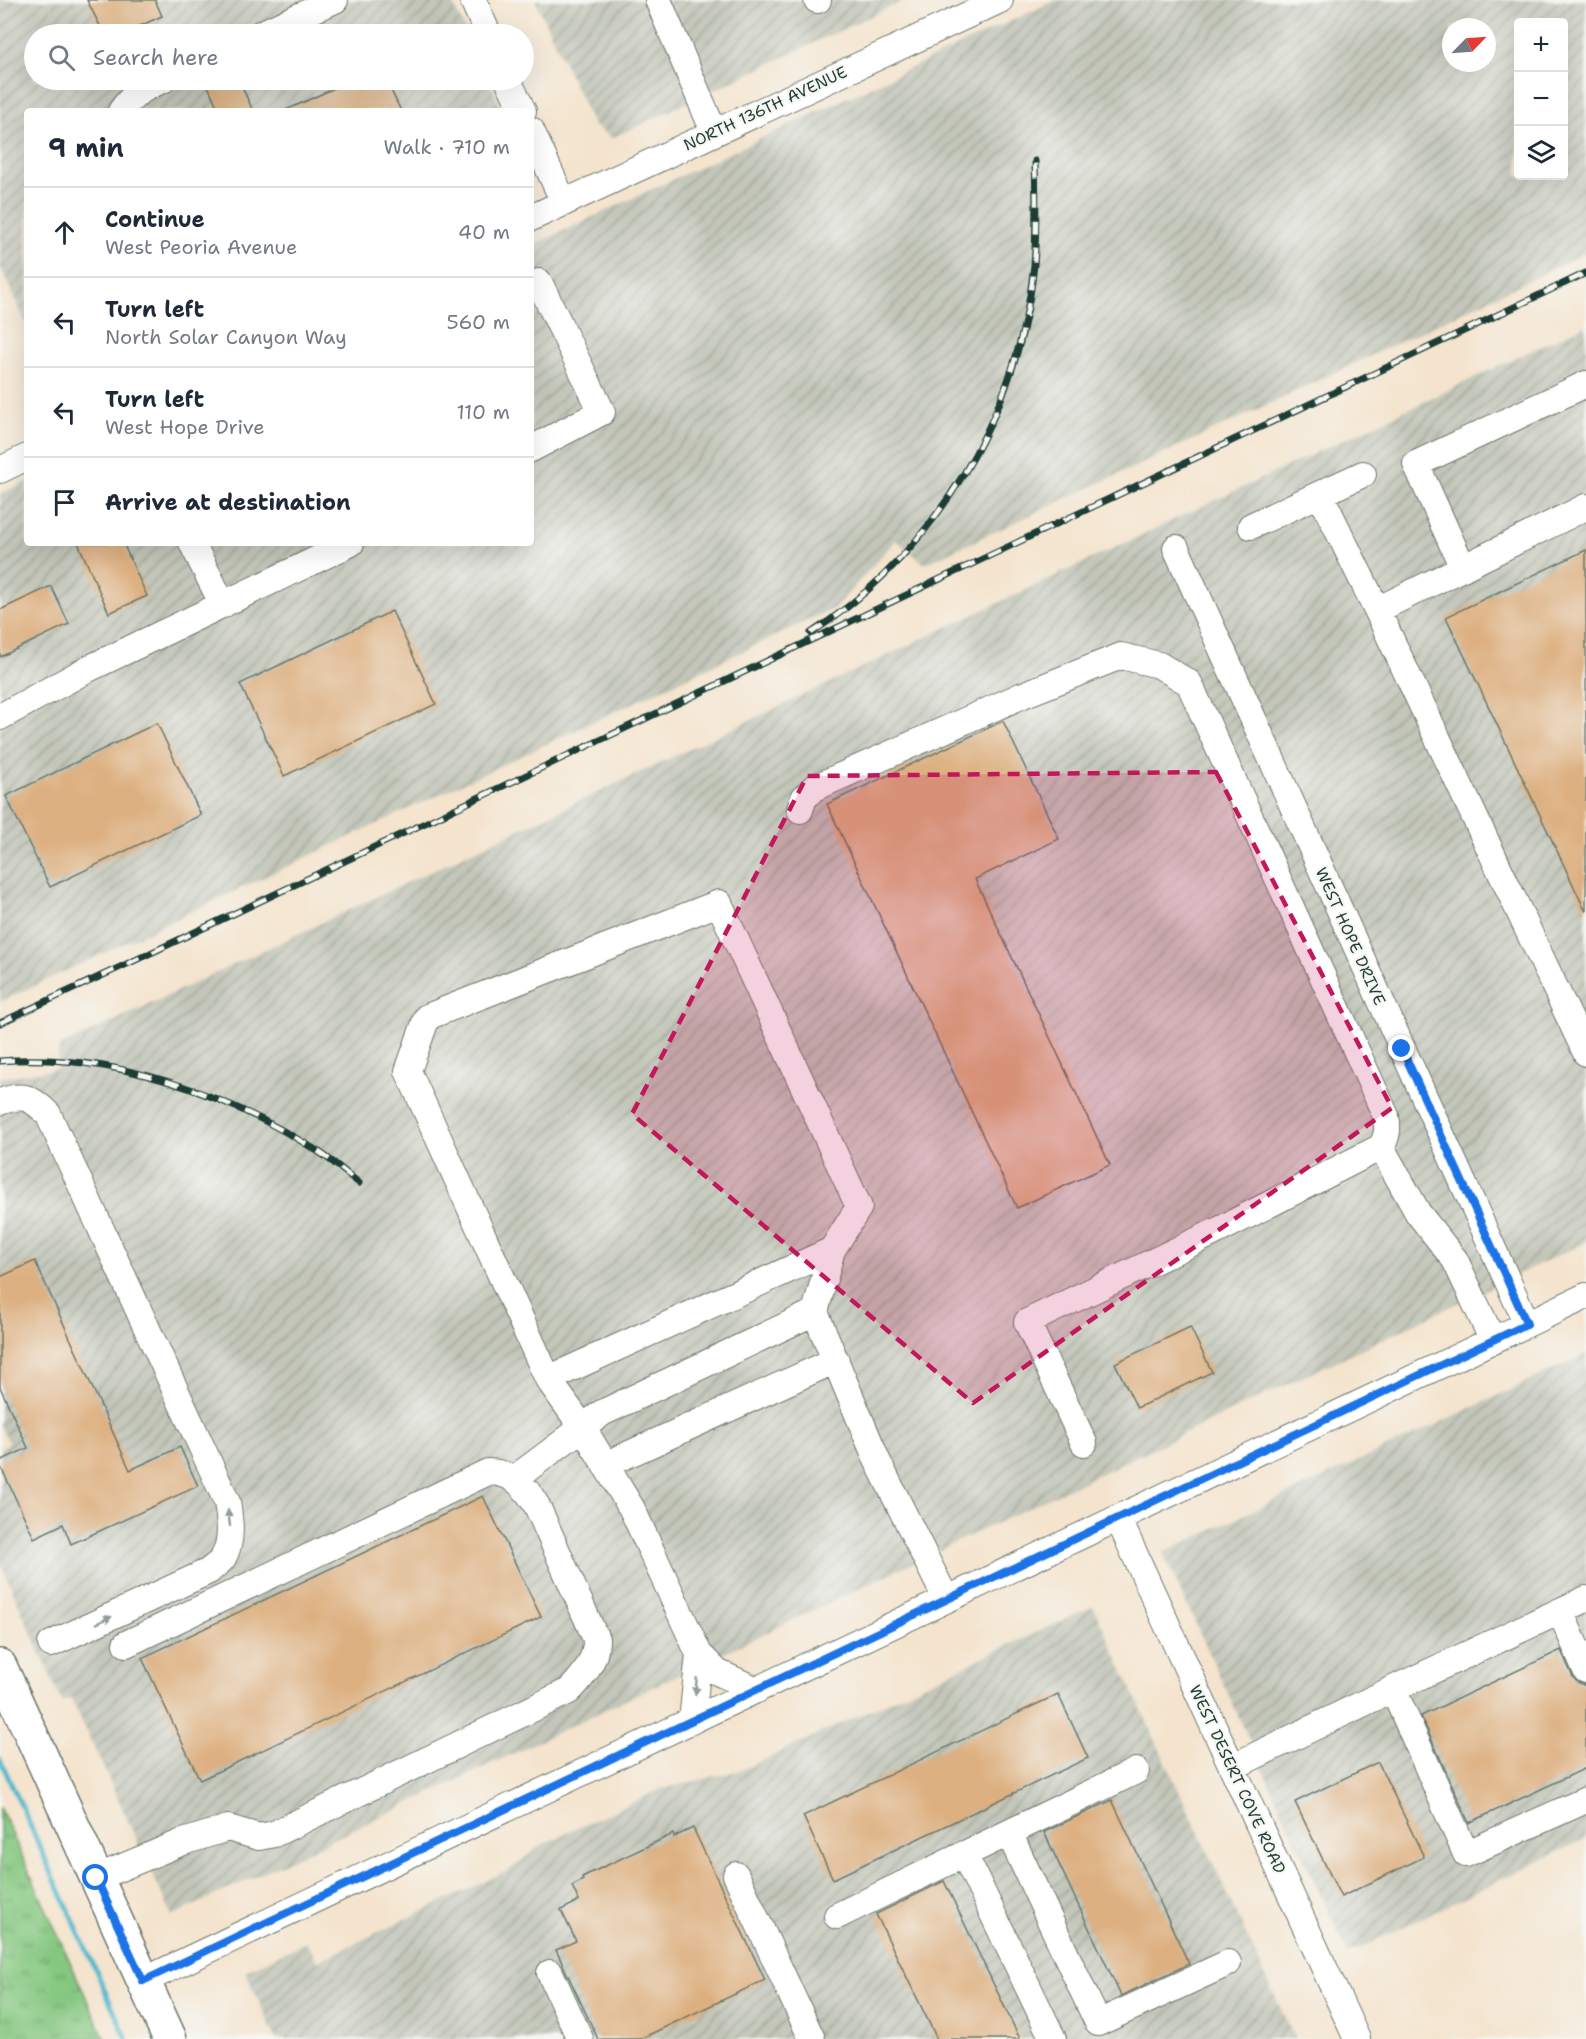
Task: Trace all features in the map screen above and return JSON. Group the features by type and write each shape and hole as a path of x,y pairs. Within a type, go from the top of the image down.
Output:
{"main road":[{"path":"0,1666 170,2039"}],"street":[{"path":"282,24 335,0"},
{"path":"473,0 484,24"},
{"path":"658,0 714,132"},
{"name":"NORTH 136TH AVENUE","path":"534,217 1000,0"},
{"path":"123,108 142,90"},
{"path":"513,90 522,108"},
{"path":"534,137 564,203"},
{"path":"534,277 602,412 534,447"},
{"path":"1463,568 1416,464 1586,384"},
{"path":"0,470 24,458"},
{"path":"1251,526 1363,474"},
{"path":"1320,494 1586,1053"},
{"path":"1377,610 1586,507"},
{"path":"194,546 223,605"},
{"path":"0,717 88,669 345,546"},
{"name":"WEST HOPE DRIVE","path":"1176,548 1527,1324"},
{"path":"800,810 804,798 814,788 1013,700 1121,656 1160,665 1176,673 1189,683 1386,1116 1388,1128 1381,1147 1221,1229 1027,1322 1084,1443"},
{"path":"757,1690 717,1672 699,1654 632,1509 583,1428 548,1379 408,1071 427,1017 719,903 860,1207 832,1250 815,1312 877,1460 946,1599"},
{"path":"0,1102 21,1096 35,1101 48,1114 216,1478 226,1502 231,1524 223,1559 209,1571 51,1644"},
{"path":"1381,1147 1418,1213 1455,1260 1493,1341"},
{"path":"548,1379 832,1250"},
{"path":"143,1981 1586,1296"},
{"path":"514,1479 602,1413 815,1312"},
{"path":"605,1465 836,1360"},
{"path":"96,1878 180,1843 228,1828 259,1837 274,1834 569,1692 582,1678 593,1659 596,1639 537,1506 527,1490 502,1472 489,1472 126,1644"},
{"name":"WEST DESERT COVE ROAD","path":"1118,1518 1357,2039"},
{"path":"1232,1767 1586,1599"},
{"path":"1560,1611 1586,1670"},
{"path":"692,1721 699,1654"},
{"path":"1393,1689 1466,1854 1586,1800"},
{"path":"837,1916 1136,1771"},
{"path":"1009,1833 1098,2023 1228,1963"},
{"path":"964,1854 1053,2039"},
{"path":"736,1875 812,2039"},
{"path":"550,1973 580,2039"}],"highlighted area":[{"path":"1216,772 1392,1108 973,1403 632,1114 807,776"}],"shaded area":[{"path":"0,0 451,0 462,24 24,24 24,90 493,90 501,108 24,108 24,318 0,266"},
{"path":"535,0 905,0 612,138 593,125"},
{"path":"1056,0 1586,0 1586,253 1242,417 925,564 896,540 834,608 0,1002 0,494 24,483 24,546 534,546 534,245"},
{"path":"1586,325 1586,1242 172,1916 71,1698 62,1702 0,1562 0,1448 9,1444 0,1425 0,1078 57,1069 59,1047"},
{"path":"1586,1354 1586,1838 1348,1954 1163,1553"},
{"path":"1093,1606 1295,2039 276,2039 245,1971 306,1942 318,1961 509,1870 543,1844 661,1789 742,1770"}],"green space":[{"path":"0,1807 105,2039 0,2039"}],"building":[{"path":"87,0 155,0 162,16 144,24 99,24"},
{"path":"210,90 244,90 252,108 218,108"},
{"path":"330,90 391,90 400,108 291,108"},
{"path":"79,546 124,546 147,596 109,613"},
{"path":"1586,550 1586,912 1446,617"},
{"path":"51,586 69,624 0,657 0,610"},
{"path":"392,611 436,704 284,776 240,684"},
{"path":"1003,721 1059,839 975,879 1110,1165 1017,1208 827,804"},
{"path":"157,723 201,815 50,887 6,796"},
{"path":"35,1261 130,1470 180,1447 198,1486 71,1544 63,1524 34,1538 0,1465 0,1461 28,1448 0,1387 0,1277"},
{"path":"1190,1327 1212,1372 1137,1408 1115,1363"},
{"path":"483,1496 541,1617 200,1780 142,1658"},
{"path":"1561,1650 1573,1677 1577,1682 1586,1686 1586,1768 1469,1823 1421,1716"},
{"path":"1058,1694 1088,1758 833,1879 803,1816"},
{"path":"1378,1762 1424,1857 1341,1897 1295,1802"},
{"path":"1112,1800 1189,1964 1121,1996 1044,1832"},
{"path":"693,1828 765,1980 640,2039 598,2039 556,1950 576,1941 561,1910 579,1901 572,1886 583,1880 582,1877 673,1834 674,1837"},
{"path":"944,1881 1020,2039 937,2039 876,1914"}],"waterway":[{"path":"0,1759 127,2039"}],"railway":[{"path":"811,633 856,600 896,563 932,520 963,474 990,425 1010,374 1025,320 1035,252 1035,161"},
{"path":"0,1023 1586,273"},
{"path":"0,1061 42,1060 84,1063 125,1070 166,1081 246,1112 283,1131 324,1156 359,1183"}],"route":[{"path":"96,1878 143,1981 1527,1324 1402,1049"}]}
